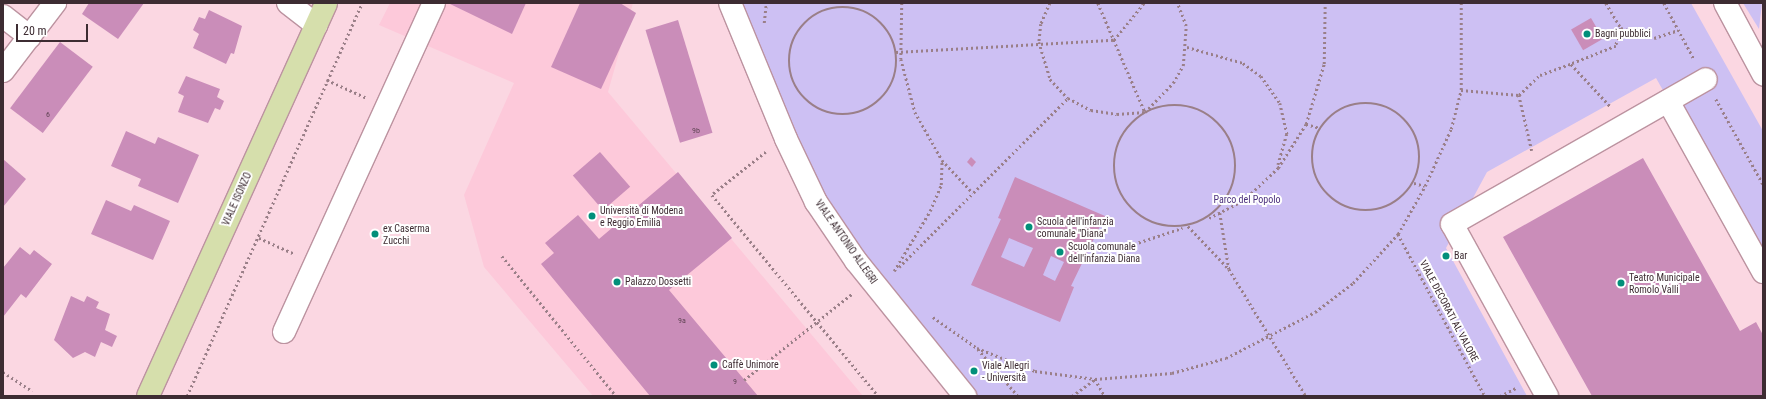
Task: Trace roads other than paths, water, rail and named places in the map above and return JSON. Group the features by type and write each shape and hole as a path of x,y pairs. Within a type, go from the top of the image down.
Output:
{"main road":[{"name":"VIALE ISONZO","path":"148,396 326,3"},
{"path":"131,396 159,372"}],"street":[{"path":"3,72 55,3"},
{"path":"288,3 316,25"},
{"path":"284,332 317,263 434,3"},
{"name":"VIALE ANTONIO ALLEGRI","path":"730,3 786,139 816,202 856,261 965,396"},
{"path":"1725,3 1763,74"},
{"path":"3,16 30,36"},
{"path":"1546,396 1452,224 1706,79"},
{"path":"1668,101 1763,272"}],"place":[{"name":"Bagni pubblici","path":"1587,34"},
{"name":"Università di Modena e Reggio Emilia","path":"592,216"},
{"name":"Scuola dell'infanzia comunale \"Diana\"","path":"1029,227"},
{"name":"ex Caserma Zucchi","path":"375,234"},
{"name":"Scuola comunale dell'infanzia Diana","path":"1060,252"},
{"name":"Bar","path":"1446,256"},
{"name":"Palazzo Dossetti","path":"617,282"},
{"name":"Teatro Municipale Romolo Valli","path":"1621,283"},
{"name":"Caffè Unimore","path":"714,365"},
{"name":"Viale Allegri - Università","path":"974,371"}],"park label":[{"name":"Parco del Popolo","path":"1247,200"}]}
